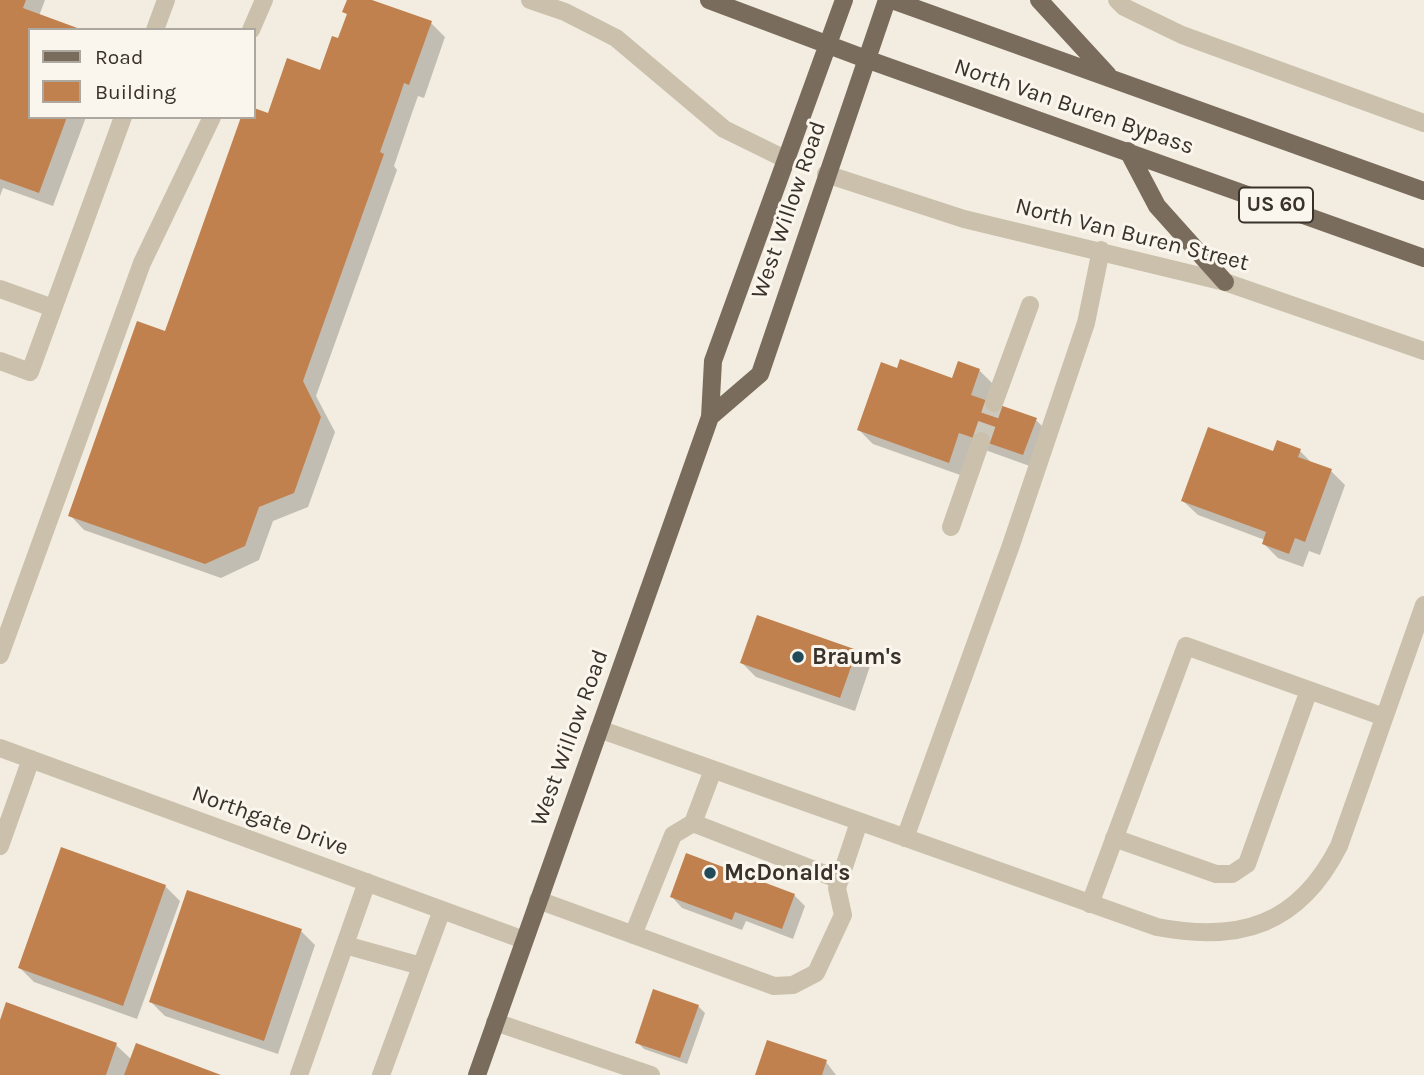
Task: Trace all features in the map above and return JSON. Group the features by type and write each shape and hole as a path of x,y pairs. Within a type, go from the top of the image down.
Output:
{"main road":[{"name":"North Van Buren Bypass","path":"709,0 866,60 1424,258"},
{"name":"West Willow Road","path":"477,1075 709,417 713,361 844,0"},
{"name":"West Willow Road","path":"709,417 760,374 887,0"},
{"name":"North Van Buren Bypass","path":"892,0 1424,191"},
{"path":"1039,0 1110,77"},
{"path":"1128,151 1157,206 1225,282"}],"street":[{"path":"156,28 166,0"},
{"path":"252,28 264,0"},
{"path":"530,0 565,12 615,38 724,129 785,159"},
{"path":"1117,0 1125,7 1182,35 1424,123"},
{"path":"0,361 30,372 122,119"},
{"path":"0,655 142,263 211,119"},
{"name":"North Van Buren Street","path":"826,174 964,219 1225,282 1424,351"},
{"path":"905,838 1010,548 1081,337 1101,250"},
{"path":"0,289 54,308"},
{"path":"995,403 1030,305"},
{"path":"951,527 981,440"},
{"path":"599,729 1157,928 1192,934 1257,927 1280,916 1306,897 1325,873 1339,846 1384,717 1420,631 1424,605"},
{"path":"1090,904 1186,646 1384,717"},
{"path":"1114,838 1216,874 1232,874 1247,864 1309,690"},
{"name":"Northgate Drive","path":"0,748 524,940"},
{"path":"0,846 6,812 31,759"},
{"path":"633,935 673,835 693,823 713,770"},
{"path":"538,900 774,986 793,985 816,973 843,915 837,888 859,822"},
{"path":"693,823 841,880"},
{"path":"299,1075 367,882"},
{"path":"381,1075 442,910"},
{"path":"345,945 421,967"},
{"path":"495,1022 651,1075"}],"building":[{"path":"0,0 26,0 23,8 77,28 28,28 28,119 66,119 39,193 0,179"},
{"path":"347,0 372,0 432,21 409,85 404,83 380,152 384,154 303,381 321,417 294,493 259,507 245,546 205,564 68,516 137,321 165,331 240,119 256,119 256,109 268,113 287,58 320,70 332,36 338,38 347,14 342,12"},
{"path":"900,359 952,378 958,361 980,369 971,395 1037,418 1023,455 959,433 949,463 857,430 881,362 897,368"},
{"path":"1208,427 1273,451 1277,440 1301,449 1298,457 1332,469 1305,542 1295,538 1289,554 1262,544 1266,532 1181,501"},
{"name":"Braum's","path":"757,615 857,650 840,698 740,663"},
{"path":"61,847 166,885 123,1006 18,968"},
{"name":"McDonald's","path":"686,853 795,894 782,929 735,912 732,920 670,897"},
{"path":"187,890 302,929 264,1041 149,1002"},
{"path":"653,989 699,1005 680,1058 635,1043"},
{"path":"6,1002 117,1043 106,1075 0,1075 0,1020"},
{"path":"767,1040 827,1060 822,1075 755,1075"},
{"path":"136,1043 221,1075 124,1075"}],"tunnel":[{"path":"981,441 994,403"}],"place":[{"name":"Braum's","path":"798,657"},
{"name":"McDonald's","path":"710,873"}]}
